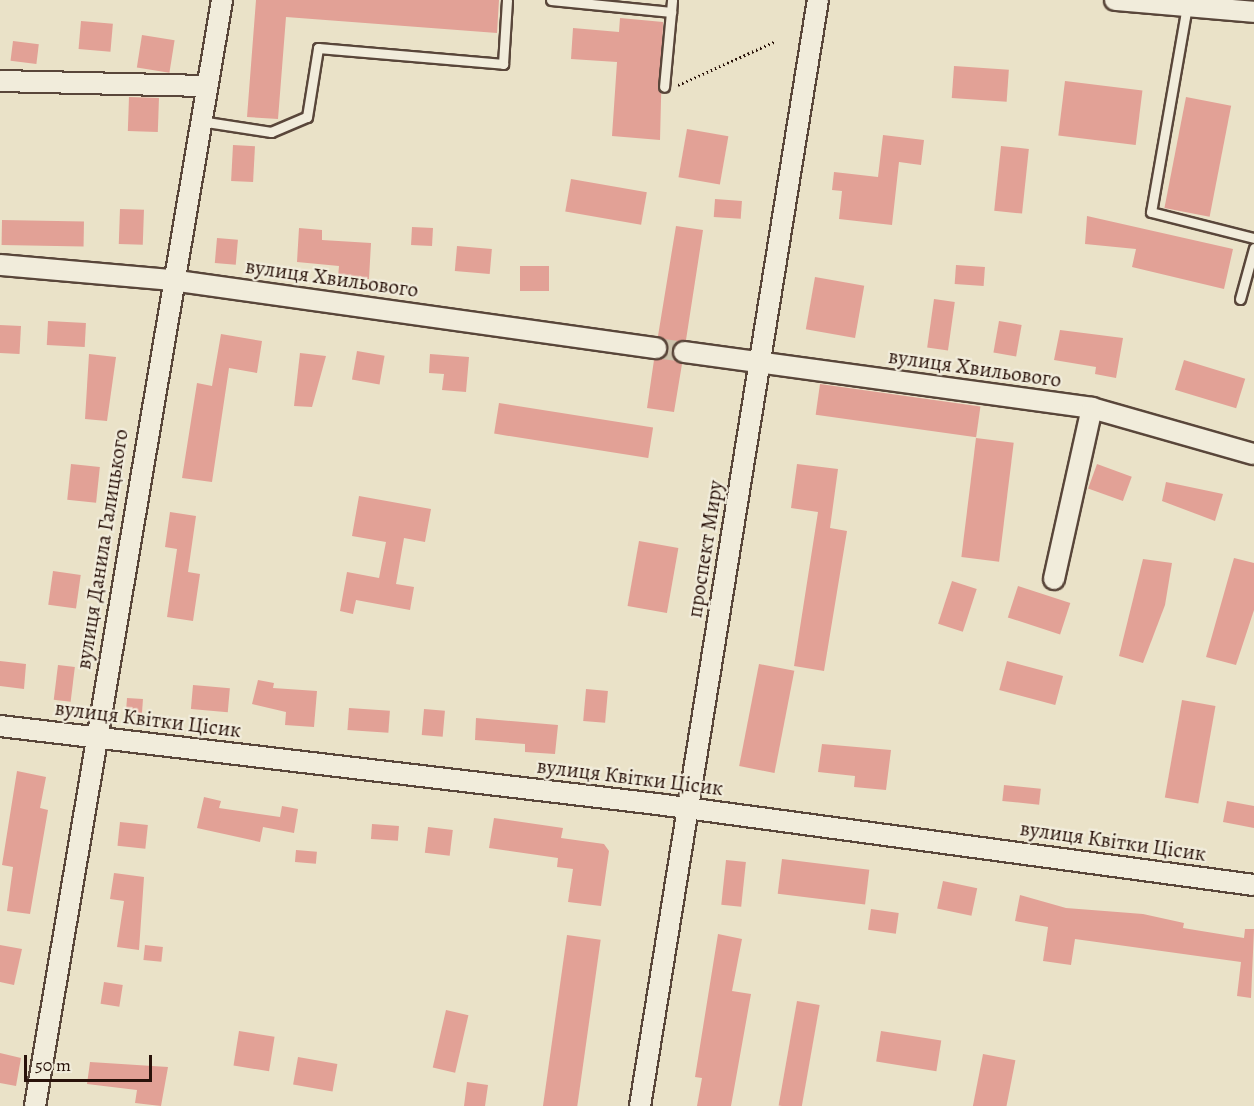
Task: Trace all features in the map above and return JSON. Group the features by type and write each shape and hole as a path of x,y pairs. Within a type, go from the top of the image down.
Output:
{"street":[{"name":"вулиця Данила Галицького","path":"35,1106 171,280 222,0"},
{"name":"проспект Миру","path":"640,1106 818,0"},
{"path":"1115,0 1254,12"},
{"path":"0,81 206,86"},
{"name":"вулиця Хвильового","path":"0,265 171,280 656,348"},
{"name":"вулиця Хвильового","path":"684,352 1092,408 1254,454"},
{"path":"1054,579 1092,408"},
{"name":"вулиця Квітки Цісик","path":"0,726 688,808 1254,885"}],"lane":[{"path":"200,121 271,132 307,117 318,48 503,64 507,0"},
{"path":"551,0 672,12"},
{"path":"664,87 672,0"},
{"path":"1187,6 1151,212 1254,238"},
{"path":"1240,299 1254,248"}],"path":[{"path":"664,87 693,82 776,41"}],"building":[{"path":"256,0 499,0 497,33 286,17 278,119 247,117"},
{"path":"620,18 663,22 660,140 612,136 617,62 571,59 573,28 619,32"},
{"path":"81,21 113,24 110,52 79,49"},
{"path":"142,35 175,40 169,73 137,68"},
{"path":"13,41 39,44 36,64 11,61"},
{"path":"954,66 1009,70 1007,102 952,98"},
{"path":"1065,81 1142,91 1136,145 1058,136"},
{"path":"129,97 159,98 158,132 128,131"},
{"path":"1186,97 1231,106 1210,217 1164,208"},
{"path":"687,129 728,136 720,185 678,177"},
{"path":"883,135 924,140 921,165 899,162 892,225 839,219 842,191 832,190 834,172 878,177"},
{"path":"233,145 255,146 253,182 231,181"},
{"path":"1001,146 1029,149 1022,214 994,211"},
{"path":"571,179 647,192 641,225 565,211"},
{"path":"715,199 742,201 741,219 714,217"},
{"path":"120,209 144,210 143,245 119,244"},
{"path":"1087,216 1233,249 1224,289 1132,267 1136,249 1085,244"},
{"path":"2,220 84,221 84,246 2,245"},
{"path":"676,226 703,230 686,340 672,350 682,364 674,412 647,408 654,360 668,350 658,336"},
{"path":"412,227 433,228 432,246 411,245"},
{"path":"299,228 322,230 322,240 371,243 369,279 338,277 339,266 297,262"},
{"path":"217,238 238,240 236,265 215,263"},
{"path":"457,246 492,249 490,274 455,271"},
{"path":"956,265 985,267 984,286 955,284"},
{"path":"520,266 549,266 549,291 520,291"},
{"path":"815,277 864,286 855,338 806,329"},
{"path":"934,299 955,302 948,350 927,348"},
{"path":"48,321 86,323 85,347 47,345"},
{"path":"999,321 1022,325 1016,357 993,353"},
{"path":"0,325 21,326 20,354 0,353"},
{"path":"1060,330 1123,338 1116,378 1095,374 1096,367 1054,360"},
{"path":"221,334 262,341 257,373 229,368 212,482 182,478 197,383 212,386"},
{"path":"357,351 385,356 380,384 352,380"},
{"path":"300,353 326,356 312,407 294,406"},
{"path":"89,354 116,357 107,421 85,419"},
{"path":"430,354 469,357 466,392 442,390 444,374 429,373"},
{"path":"1184,360 1245,379 1236,408 1175,390"},
{"path":"820,384 980,407 976,437 816,415"},
{"path":"499,403 653,427 648,458 494,434"},
{"path":"976,438 1014,443 999,562 961,557"},
{"path":"71,464 100,467 96,503 67,500"},
{"path":"797,464 838,469 830,528 847,531 824,671 794,666 818,512 791,508"},
{"path":"1097,464 1132,477 1123,501 1088,488"},
{"path":"1166,482 1223,494 1215,521 1162,501"},
{"path":"359,496 431,509 425,542 404,538 396,584 414,587 410,610 356,600 353,614 340,611 347,572 379,578 386,542 352,536"},
{"path":"170,512 196,516 188,572 200,574 193,621 167,617 177,549 165,547"},
{"path":"639,541 678,548 667,613 628,606"},
{"path":"1234,558 1254,563 1254,610 1236,665 1206,657"},
{"path":"1143,559 1172,563 1165,605 1143,663 1119,656"},
{"path":"53,571 81,575 76,609 48,605"},
{"path":"952,581 977,589 963,632 938,624"},
{"path":"1018,586 1070,603 1060,634 1008,617"},
{"path":"0,661 26,664 24,689 0,686"},
{"path":"1007,661 1063,676 1055,705 999,690"},
{"path":"759,664 794,671 774,773 739,766"},
{"path":"58,665 75,667 71,702 54,700"},
{"path":"258,680 274,683 273,688 317,691 314,727 285,725 286,712 252,704"},
{"path":"193,685 230,688 228,712 191,709"},
{"path":"586,689 608,691 605,723 583,721"},
{"path":"127,698 143,699 142,716 126,715"},
{"path":"1182,700 1215,706 1198,803 1165,797"},
{"path":"349,708 390,711 388,733 347,730"},
{"path":"424,709 445,711 443,737 422,735"},
{"path":"476,718 558,725 555,754 525,752 525,744 475,740"},
{"path":"822,744 891,750 886,790 854,787 855,776 818,772"},
{"path":"17,771 46,777 40,808 48,810 30,914 7,911 13,867 2,865"},
{"path":"1004,785 1041,789 1039,805 1002,801"},
{"path":"204,797 221,801 219,808 280,817 282,806 298,809 294,833 263,827 260,842 197,828"},
{"path":"1227,801 1254,806 1254,828 1223,822"},
{"path":"494,818 563,828 561,838 604,844 609,851 601,906 568,902 573,869 557,867 558,858 489,848"},
{"path":"120,822 148,825 145,849 117,846"},
{"path":"372,824 399,826 398,841 371,839"},
{"path":"428,827 453,830 450,856 425,853"},
{"path":"296,850 317,852 316,864 295,862"},
{"path":"782,859 869,870 865,904 778,894"},
{"path":"726,860 746,862 741,907 721,905"},
{"path":"114,873 144,877 139,950 117,947 124,901 110,899"},
{"path":"943,881 977,888 971,916 937,908"},
{"path":"1020,895 1066,908 1143,914 1184,923 1183,928 1244,938 1245,929 1254,929 1251,998 1237,996 1241,962 1075,939 1071,965 1043,961 1048,927 1015,921"},
{"path":"871,909 899,913 896,934 868,930"},
{"path":"718,934 742,939 732,991 751,994 731,1106 697,1106 702,1078 695,1077"},
{"path":"567,935 601,940 577,1106 543,1106"},
{"path":"0,945 22,949 14,985 0,982"},
{"path":"145,945 163,947 161,962 143,960"},
{"path":"104,982 123,985 119,1007 101,1004"},
{"path":"797,1001 820,1005 802,1106 779,1105"},
{"path":"446,1010 468,1015 455,1073 433,1067"},
{"path":"239,1031 275,1037 269,1071 234,1066"},
{"path":"881,1031 941,1041 936,1071 876,1062"},
{"path":"0,1053 21,1058 16,1086 0,1083"},
{"path":"983,1054 1015,1060 1007,1106 973,1106"},
{"path":"298,1057 337,1064 333,1092 293,1085"},
{"path":"90,1062 168,1067 161,1106 135,1103 137,1090 87,1084"},
{"path":"467,1082 488,1085 485,1106 464,1106"}],"tunnel":[{"path":"656,348 684,352"}]}
